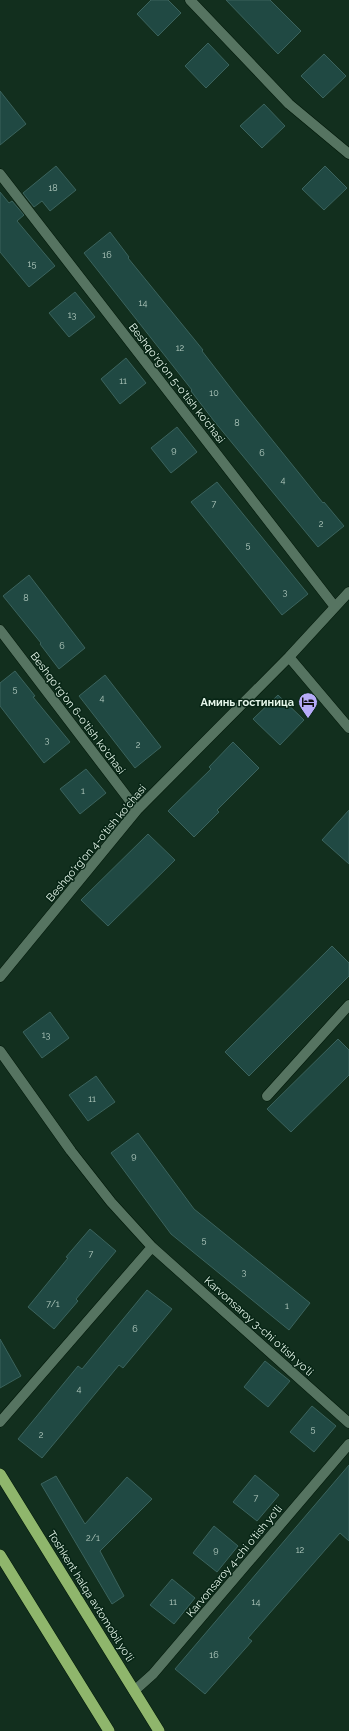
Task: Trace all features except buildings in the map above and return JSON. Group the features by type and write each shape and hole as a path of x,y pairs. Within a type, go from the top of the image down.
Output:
{"highway":[{"name":"Toshkent halqa avtomobil yo'li","path":"0,1474 159,1731"},
{"path":"0,1555 109,1731"}],"street":[{"path":"190,0 289,104 349,154"},
{"name":"Beshqo'rg'on 5-o'tish ko'chasi","path":"0,174 335,607"},
{"name":"Beshqo'rg'on 4-o'tish ko'chasi","path":"0,977 136,810 289,657 349,592"},
{"name":"Beshqo'rg'on 6-o'tish ko'chasi","path":"0,630 136,810"},
{"path":"289,657 349,728"},
{"path":"267,1096 349,1005"},
{"name":"Karvonsaroy 3-chi o'tish yo'li","path":"0,1051 71,1152 111,1202 152,1246 349,1423"},
{"path":"0,1422 152,1246"},
{"name":"Karvonsaroy 4-chi o'tish yo'li","path":"134,1691 153,1674 349,1444"}],"place":[{"name":"Аминь гостиница","path":"308,719"}]}
